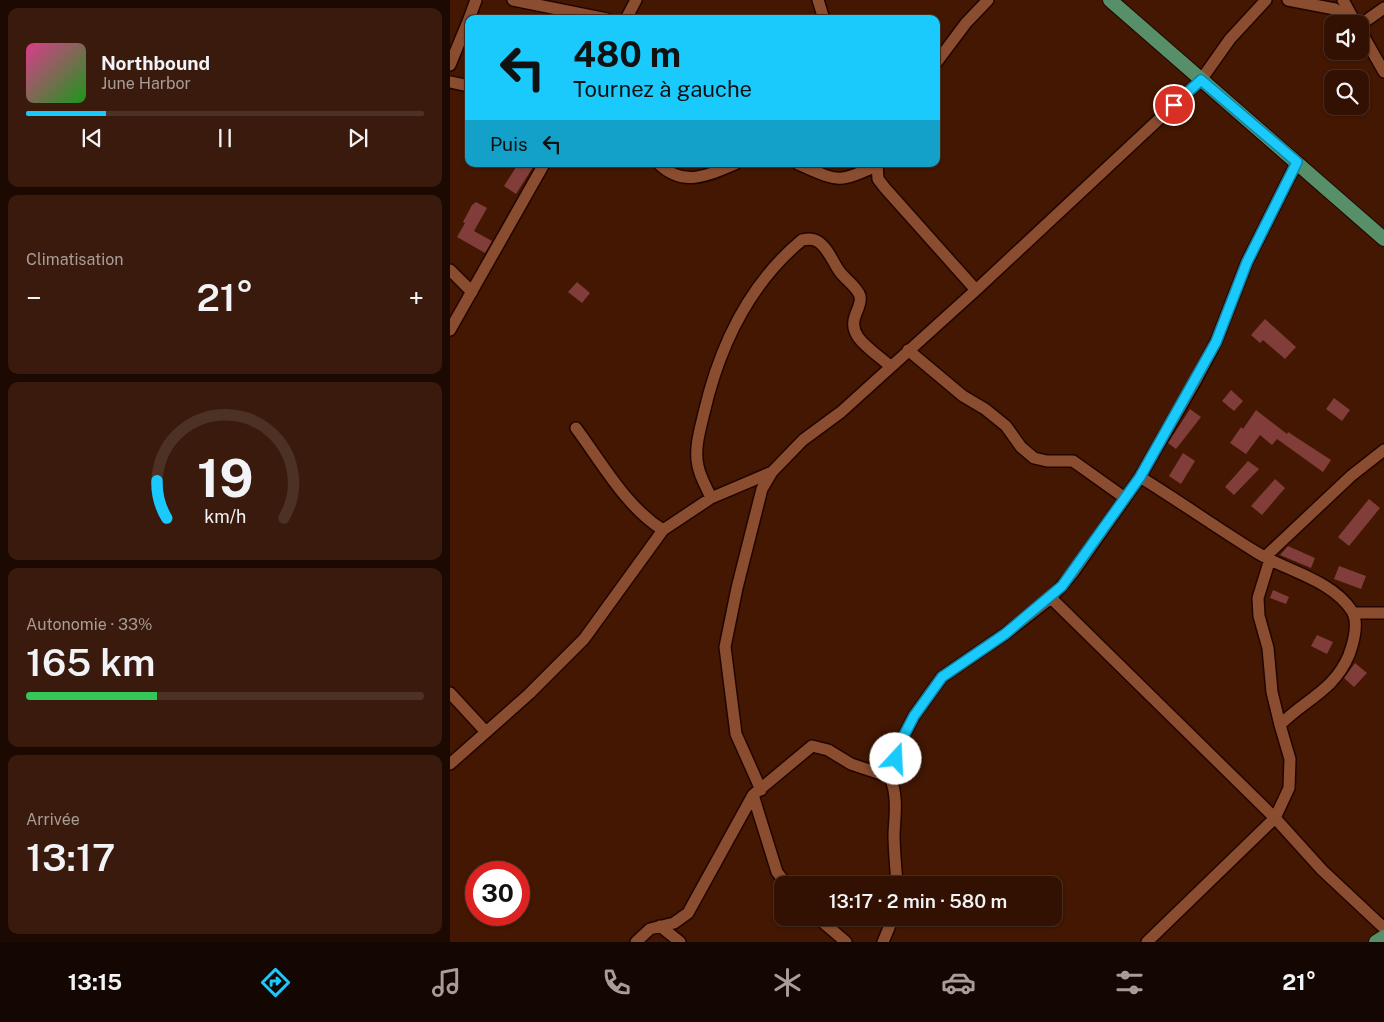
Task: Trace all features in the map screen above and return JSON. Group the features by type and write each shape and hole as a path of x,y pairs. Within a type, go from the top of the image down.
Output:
{"main road":[{"path":"1115,1 1201,80 1384,239"},
{"path":"1376,942 1384,937"}],"street":[{"path":"470,15 476,0"},
{"path":"513,0 587,15"},
{"path":"628,15 636,0"},
{"path":"818,0 823,15"},
{"path":"940,58 966,23 988,0"},
{"path":"780,876 777,872 757,792 736,734 726,647 737,588 762,489 772,472 803,440 841,412 976,290 1201,80 1230,40 1266,0"},
{"path":"1288,0 1335,9 1343,15"},
{"path":"1342,0 1350,15"},
{"path":"1369,19 1384,8"},
{"path":"450,65 465,29"},
{"path":"1369,46 1384,72"},
{"path":"450,82 465,85"},
{"path":"896,876 894,834 896,815 894,787 890,777 901,741 914,716 942,677 1005,634 1051,598 1072,574 1126,498 1140,477 1216,342 1247,262 1297,162"},
{"path":"450,330 542,167"},
{"path":"662,167 665,170 691,178 708,176 728,167"},
{"path":"805,167 836,180 848,179 872,167"},
{"path":"876,167 878,179 885,188 976,290"},
{"path":"711,498 698,466 697,450 712,379 722,351 763,280 802,240 818,241 847,282 856,290 860,296 860,302 854,316 854,327 858,337 890,366"},
{"path":"450,270 472,292"},
{"path":"908,350 962,396 985,409 1006,426 1021,447 1034,458 1046,461 1073,461 1126,498"},
{"path":"576,428 613,479 647,520 663,530"},
{"path":"1147,942 1275,818 1289,788 1290,759 1272,692 1268,648 1258,598 1268,558 1351,476 1384,450"},
{"path":"450,764 529,694 584,639 663,530 711,498 772,472"},
{"path":"1140,477 1268,558 1287,566 1341,597 1353,614 1355,633 1349,655 1341,670 1319,696 1280,725"},
{"path":"1051,598 1275,818 1322,870 1384,928"},
{"path":"1353,614 1384,613"},
{"path":"450,693 486,732"},
{"path":"636,942 650,929 674,923 688,913 757,792 812,746 828,750 851,764 890,777"},
{"path":"660,926 680,942"},
{"path":"827,926 846,942"},
{"path":"883,942 889,926"}],"building":[{"path":"516,167 533,167 516,194 504,186"},
{"path":"476,202 487,208 474,231 492,241 485,253 457,237 472,205"},
{"path":"577,282 590,293 582,303 568,292"},
{"path":"1265,319 1296,347 1285,359 1263,340 1260,343 1251,335"},
{"path":"1231,390 1243,401 1234,411 1222,401"},
{"path":"1334,398 1350,410 1342,421 1326,409"},
{"path":"1190,409 1201,417 1176,449 1168,443"},
{"path":"1256,410 1287,434 1288,432 1331,460 1323,472 1277,439 1272,445 1260,435 1246,454 1230,443 1241,427 1243,429"},
{"path":"1183,453 1195,461 1181,484 1169,476"},
{"path":"1248,461 1259,469 1234,495 1225,487"},
{"path":"1275,479 1285,488 1262,515 1251,506"},
{"path":"1369,499 1380,508 1349,546 1338,537"},
{"path":"1288,546 1315,558 1311,568 1280,555"},
{"path":"1339,566 1366,576 1361,589 1334,579"},
{"path":"1273,590 1289,597 1286,604 1270,598"},
{"path":"1317,635 1333,642 1327,654 1311,646"},
{"path":"1355,663 1367,673 1354,687 1344,678"}],"route":[{"path":"896,759 901,741 914,716 927,695 942,677 1005,634 1051,598 1072,574 1140,477 1216,342 1247,262 1297,162 1201,80 1174,105"}]}
